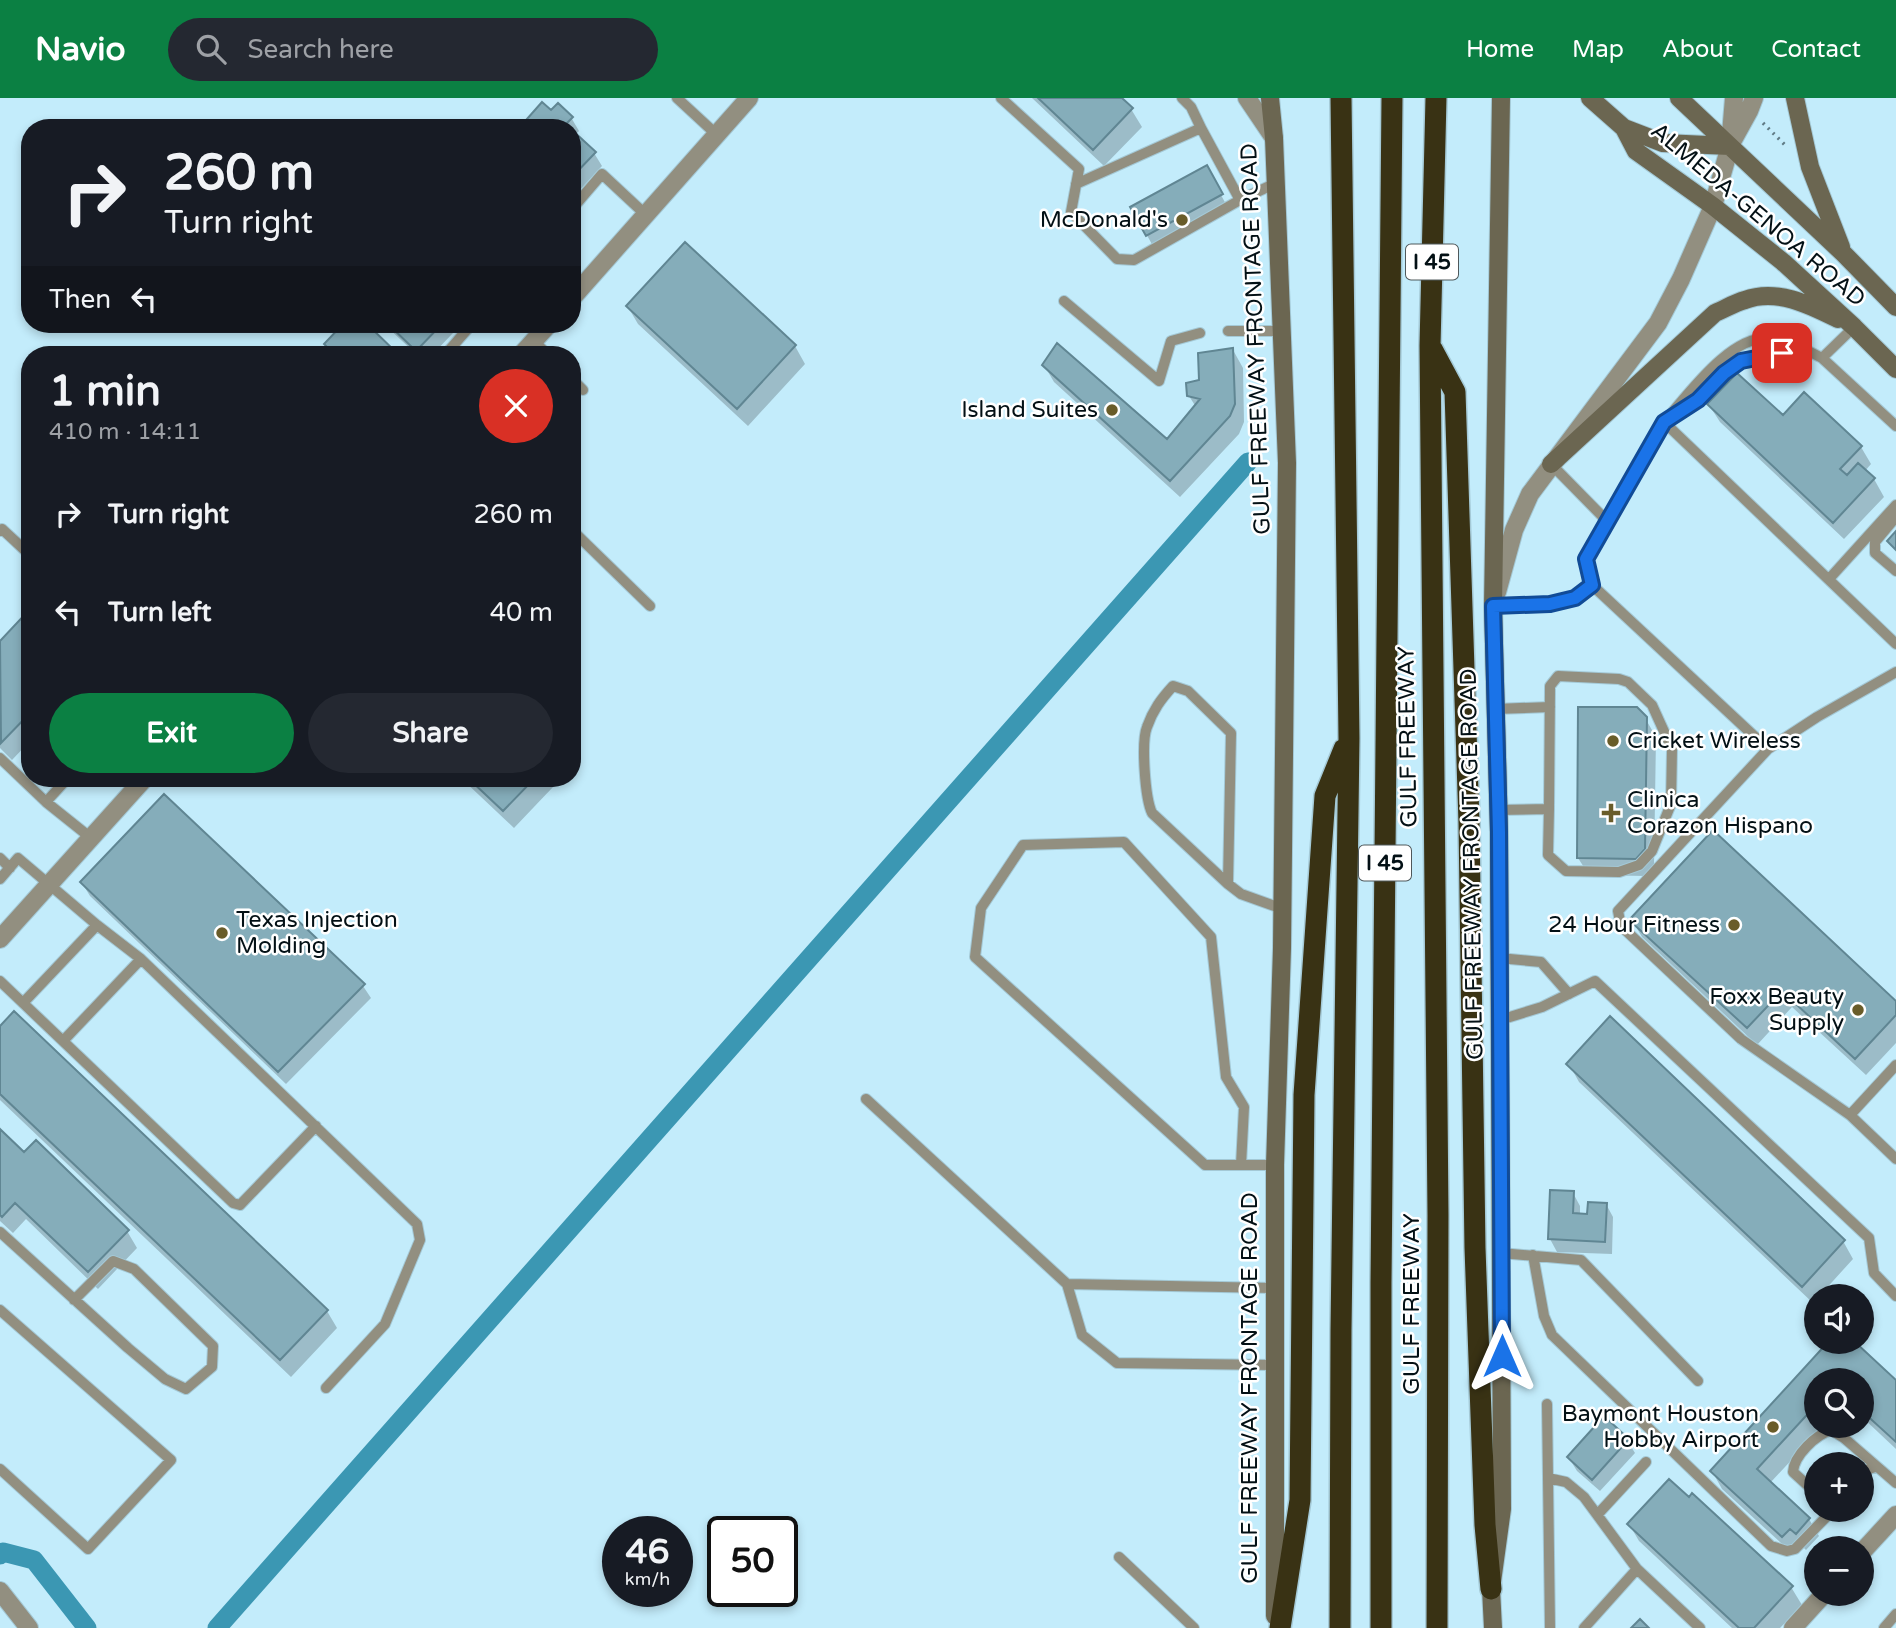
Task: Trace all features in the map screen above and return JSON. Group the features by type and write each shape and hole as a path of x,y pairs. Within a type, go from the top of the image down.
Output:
{"highway":[{"name":"I 45","path":"1340,1628 1349,738 1342,98"},
{"name":"GULF FREEWAY","path":"1381,1628 1381,1283 1392,98"},
{"name":"GULF FREEWAY","path":"1436,98 1430,346 1438,1215 1437,1628"},
{"path":"1430,346 1455,392 1469,823 1475,1262 1485,1525 1491,1589"},
{"path":"1277,1628 1300,1500 1304,1095 1325,796 1349,738"}],"main road":[{"name":"GULF FREEWAY FRONTAGE ROAD","path":"1270,98 1274,138 1287,463 1283,909 1275,1165 1277,1628"},
{"name":"ALMEDA-GENOA ROAD","path":"1590,98 1625,128 1636,151 1713,206 1783,262 1896,369"},
{"name":"ALMEDA-GENOA ROAD","path":"1679,98 1843,253 1896,307"},
{"path":"1795,98 1810,167 1843,253"},
{"name":"GULF FREEWAY FRONTAGE ROAD","path":"1493,1628 1491,1589 1502,1509 1500,1020 1493,606 1500,99"},
{"path":"1625,128 1663,143 1730,146"},
{"path":"1551,464 1715,313 1736,303 1772,296 1804,302 1854,327"}],"street":[{"path":"581,288 749,98"},
{"path":"1247,98 1274,138"},
{"path":"1493,606 1514,530 1530,494 1658,323 1682,279 1713,206 1730,146 1734,98"},
{"path":"1730,146 1754,98"},
{"path":"529,346 541,333"},
{"path":"2,934 137,787"},
{"path":"1874,1539 1896,1515"},
{"path":"0,1591 29,1628"},
{"path":"1793,1628 1813,1606"}],"lane":[{"path":"677,98 717,135"},
{"path":"1001,98 1079,169 1071,212 1117,258 1134,260 1240,200 1276,183"},
{"path":"1182,98 1191,107 1240,200"},
{"path":"1076,184 1201,128"},
{"path":"581,198 602,174 646,215"},
{"path":"1064,301 1158,381 1171,341 1200,333"},
{"path":"1822,358 1854,327"},
{"path":"1228,331 1282,331"},
{"path":"1768,749 1592,585 1586,559 1664,422 1724,356 1747,342 1769,338 1822,358 1896,426"},
{"path":"534,341 539,346"},
{"path":"1664,422 1698,400 1724,373 1741,361 1803,349"},
{"path":"1664,422 1896,643"},
{"path":"1551,464 1607,521"},
{"path":"1829,579 1896,505"},
{"path":"1896,517 1875,542 1875,553 1896,571"},
{"path":"0,531 2,529 21,547"},
{"path":"581,539 650,606"},
{"path":"1493,606 1550,604 1575,598 1592,585"},
{"path":"1896,672 1817,717 1768,749 1619,911 1618,920 1621,926 1741,1039 1850,1115 1896,1159"},
{"path":"1558,677 1619,678 1628,682 1652,705 1672,749 1671,804 1652,851 1639,865 1619,872 1566,871 1548,855 1549,809 1550,686 1558,677"},
{"path":"1228,884 1231,733 1188,691 1173,686 1157,703 1145,730 1146,801 1152,813 1228,884 1241,894 1283,909"},
{"path":"1495,709 1550,707"},
{"path":"0,758 21,779"},
{"path":"30,787 91,838"},
{"path":"46,803 60,787"},
{"path":"1497,810 1549,809"},
{"path":"1241,1165 1244,1107 1226,1077 1211,937 1124,842 1023,845 981,908 975,957 1205,1165 1241,1165 1275,1165"},
{"path":"0,858 10,868"},
{"path":"0,879 18,858 48,886 141,959 417,1224 420,1240 385,1324 326,1388"},
{"path":"23,1003 97,925"},
{"path":"1499,958 1541,962 1569,994"},
{"path":"63,1041 141,959"},
{"path":"1500,1020 1542,1007 1595,981 1868,1238 1874,1273 1896,1296"},
{"path":"0,982 233,1203 240,1205 316,1126"},
{"path":"1850,1115 1896,1065"},
{"path":"866,1099 1067,1284 1082,1335 1117,1363 1275,1365"},
{"path":"0,1232 74,1300 165,1379 186,1390 212,1367 213,1346 134,1269 113,1261 74,1300"},
{"path":"1501,1254 1581,1260 1698,1381"},
{"path":"1533,1255 1544,1316 1552,1335 1771,1546 1795,1549 1821,1522"},
{"path":"1067,1284 1275,1288"},
{"path":"0,1310 171,1460 88,1549 0,1469"},
{"path":"1548,1405 1550,1628"},
{"path":"1804,1452 1821,1433 1831,1430 1859,1452"},
{"path":"1804,1453 1794,1464 1793,1472 1804,1482"},
{"path":"1598,1514 1646,1462"},
{"path":"1875,1467 1896,1483"},
{"path":"1548,1478 1572,1486 1598,1514 1637,1569 1700,1628"},
{"path":"1119,1557 1194,1628"},
{"path":"1584,1628 1637,1569"},
{"path":"1884,1628 1896,1614"}],"path":[{"path":"1757,117 1790,149"}],"building":[{"path":"1038,98 1122,98 1133,108 1093,150"},
{"path":"542,102 551,110 558,103 573,117 571,119 527,119"},
{"path":"581,138 596,152 581,168"},
{"path":"1207,165 1223,194 1146,236 1130,207"},
{"path":"685,242 796,345 737,409 626,306"},
{"path":"334,333 376,333 390,346 326,346 324,344"},
{"path":"397,333 433,333 421,346 411,346"},
{"name":"Island Suites","path":"1057,343 1167,439 1200,399 1187,396 1186,383 1199,380 1198,353 1233,348 1235,404 1230,416 1170,481 1042,365"},
{"path":"1737,373 1783,415 1804,392 1862,446 1840,469 1847,475 1858,463 1875,478 1833,523 1707,404"},
{"path":"1896,531 1896,550 1887,541"},
{"path":"21,619 21,722 1,743 0,641"},
{"path":"1578,707 1637,707 1647,717 1645,849 1636,859 1577,858"},
{"path":"478,787 526,787 503,811"},
{"name":"Texas Injection Molding","path":"164,794 365,984 278,1072 80,882"},
{"path":"1713,830 1896,1001 1896,1015 1855,1059 1782,991 1747,1028 1629,920"},
{"path":"14,1011 328,1310 280,1360 0,1094 0,1026"},
{"path":"1610,1016 1845,1240 1802,1287 1566,1064"},
{"path":"0,1129 24,1152 36,1140 129,1230 88,1272 15,1203 2,1217 0,1215"},
{"path":"1550,1190 1574,1191 1573,1213 1587,1214 1588,1202 1607,1203 1605,1242 1548,1239"},
{"name":"Baymont Houston Hobby Airport","path":"1817,1354 1868,1354 1896,1380 1896,1442 1874,1422 1874,1368 1804,1368"},
{"name":"Baymont Houston Hobby Airport","path":"1804,1368 1804,1418 1757,1469 1804,1512 1804,1522 1806,1522 1796,1534 1790,1529 1782,1537 1710,1471"},
{"path":"1604,1416 1629,1439 1592,1480 1567,1457"},
{"path":"1669,1479 1689,1497 1692,1493 1793,1586 1754,1628 1739,1628 1627,1524"},
{"path":"1640,1619 1649,1628 1631,1628"}],"waterway":[{"path":"217,1628 1248,462"},
{"path":"0,1555 3,1552 34,1560 87,1628"}],"place":[{"name":"McDonald's","path":"1182,220"},
{"name":"Island Suites","path":"1112,410"},
{"name":"Cricket Wireless","path":"1613,741"},
{"name":"Clinica Corazon Hispano","path":"1611,813"},
{"name":"24 Hour Fitness","path":"1734,925"},
{"name":"Texas Injection Molding","path":"222,933"},
{"name":"Foxx Beauty Supply","path":"1858,1010"},
{"name":"Baymont Houston Hobby Airport","path":"1773,1427"}],"route":[{"path":"1502,1356 1499,832 1493,606 1550,604 1575,598 1592,585 1586,559 1664,422 1698,400 1724,373 1741,361 1782,353"}]}
